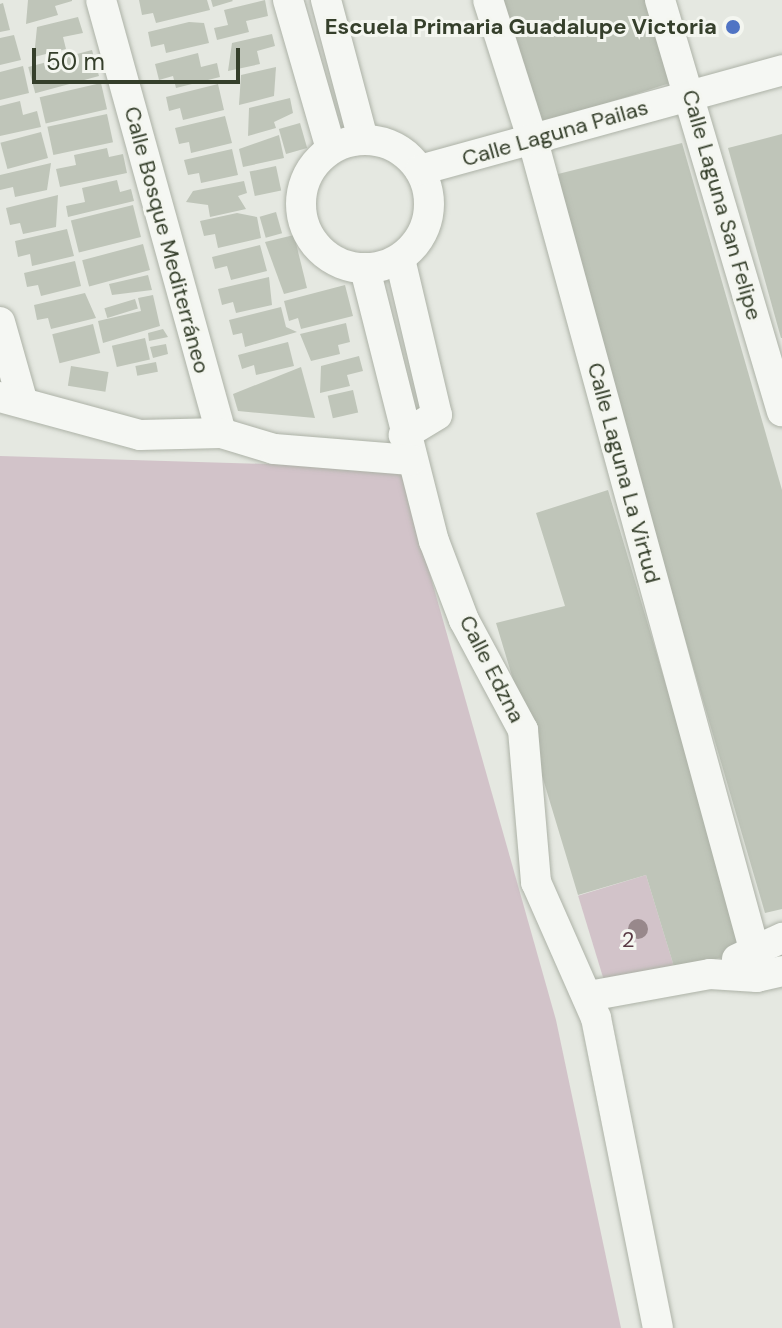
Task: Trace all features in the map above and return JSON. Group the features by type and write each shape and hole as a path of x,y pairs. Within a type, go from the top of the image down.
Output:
{"street":[{"name":"Calle Bosque Mediterráneo","path":"101,0 221,433"},
{"path":"288,0 331,149"},
{"path":"326,0 363,139"},
{"name":"Calle Laguna La Virtud","path":"488,0 533,141 768,943"},
{"name":"Calle Laguna San Felipe","path":"660,0 782,411"},
{"name":"Calle Laguna Pailas","path":"420,170 782,70"},
{"path":"363,139 405,153 420,170 428,218 400,259 365,269 338,263 316,246 303,222 301,194 311,168 331,149 363,139"},
{"path":"0,322 11,398 79,423 140,435 221,433 274,449 408,447 437,415 400,259"},
{"name":"Calle Edzna","path":"365,269 408,447 464,620 523,730 536,882 589,996 658,1328"},
{"path":"710,974 768,943"},
{"path":"589,996 710,974 757,977 782,971"}],"green space":[{"path":"0,456 400,468 556,1020 621,1328 0,1328"},
{"name":"2","path":"646,875 675,970 607,990 578,896"}],"building":[{"path":"28,0 72,1 55,6 58,15 26,24"},
{"path":"139,0 207,0 210,10 156,23 153,13 142,15"},
{"path":"211,0 232,0 233,1 213,7"},
{"path":"265,0 268,16 246,21 249,32 217,40 214,28 228,25 224,10"},
{"path":"493,0 646,0 670,83 532,127"},
{"path":"3,3 10,30 0,32 0,4"},
{"path":"78,17 83,33 63,37 66,49 34,57 37,27"},
{"path":"189,22 204,23 209,43 166,53 164,44 151,47 148,32"},
{"path":"272,34 275,46 257,51 260,64 228,71 232,43"},
{"path":"14,35 21,60 0,65 0,38"},
{"path":"92,50 99,76 35,93 28,67"},
{"path":"198,53 201,67 217,63 220,77 176,88 173,76 159,80 155,64"},
{"path":"23,66 29,93 0,100 0,72"},
{"path":"276,67 274,96 239,105 241,75"},
{"path":"101,83 107,109 46,123 40,97"},
{"path":"218,84 224,110 183,120 180,108 169,111 166,97"},
{"path":"290,98 293,113 274,122 276,128 248,136 249,108"},
{"path":"20,101 23,115 37,111 41,127 0,136 0,106"},
{"path":"107,114 113,142 53,155 47,127"},
{"path":"225,116 232,143 191,153 189,142 179,144 175,128"},
{"path":"300,123 307,148 286,154 279,129"},
{"path":"41,132 48,158 7,169 0,143"},
{"path":"782,134 782,338 781,338 728,148"},
{"path":"279,135 284,158 243,167 239,149"},
{"path":"682,143 782,490 782,909 765,913 550,176"},
{"path":"107,148 109,157 123,154 127,173 60,187 56,169 76,165 74,155"},
{"path":"232,149 238,175 201,183 199,173 188,175 184,160"},
{"path":"51,163 47,190 15,197 13,187 0,190 0,175"},
{"path":"276,166 281,190 255,196 250,172"},
{"path":"117,180 120,192 131,189 134,201 68,217 66,206 85,202 82,188"},
{"path":"244,181 247,193 238,196 246,209 210,217 208,205 186,202 193,191"},
{"path":"58,195 56,227 23,234 20,223 10,225 6,208"},
{"path":"133,205 141,237 79,253 71,220"},
{"path":"276,212 282,233 266,238 260,217"},
{"path":"237,213 257,217 261,238 218,248 215,234 204,236 200,221"},
{"path":"67,229 74,256 32,266 30,254 18,257 15,241"},
{"path":"294,235 307,288 284,294 265,242"},
{"path":"143,244 150,270 89,286 82,260"},
{"path":"260,245 267,271 231,280 227,266 215,269 212,257"},
{"path":"75,261 81,286 41,296 38,285 27,287 24,273"},
{"path":"148,275 152,290 112,295 109,284"},
{"path":"269,277 272,305 236,313 233,302 222,305 218,289"},
{"path":"345,285 353,316 301,329 298,318 289,321 284,301"},
{"path":"85,293 96,318 51,329 48,318 37,320 34,305"},
{"path":"153,295 160,326 103,343 98,321 141,311 138,298"},
{"path":"135,299 138,309 107,318 104,308"},
{"path":"281,307 286,327 297,332 245,347 242,333 233,335 229,320"},
{"path":"346,323 350,342 338,345 340,354 311,361 300,334"},
{"path":"93,324 100,353 60,363 52,334"},
{"path":"163,329 168,337 149,341 148,333"},
{"path":"145,338 150,359 117,367 112,346"},
{"path":"288,342 294,366 256,375 254,365 242,369 238,355"},
{"path":"166,344 168,354 153,358 150,347"},
{"path":"359,356 363,371 347,375 350,386 320,393 321,366"},
{"path":"156,362 158,372 137,376 135,366"},
{"path":"71,366 109,372 105,392 68,386"},
{"path":"301,367 315,418 238,411 233,394"},
{"path":"353,390 358,412 333,418 328,396"},
{"path":"608,490 745,951 675,970 646,875 578,895 496,623 565,606 536,513"}],"place":[{"name":"Escuela Primaria Guadalupe Victoria","path":"733,27"}]}
